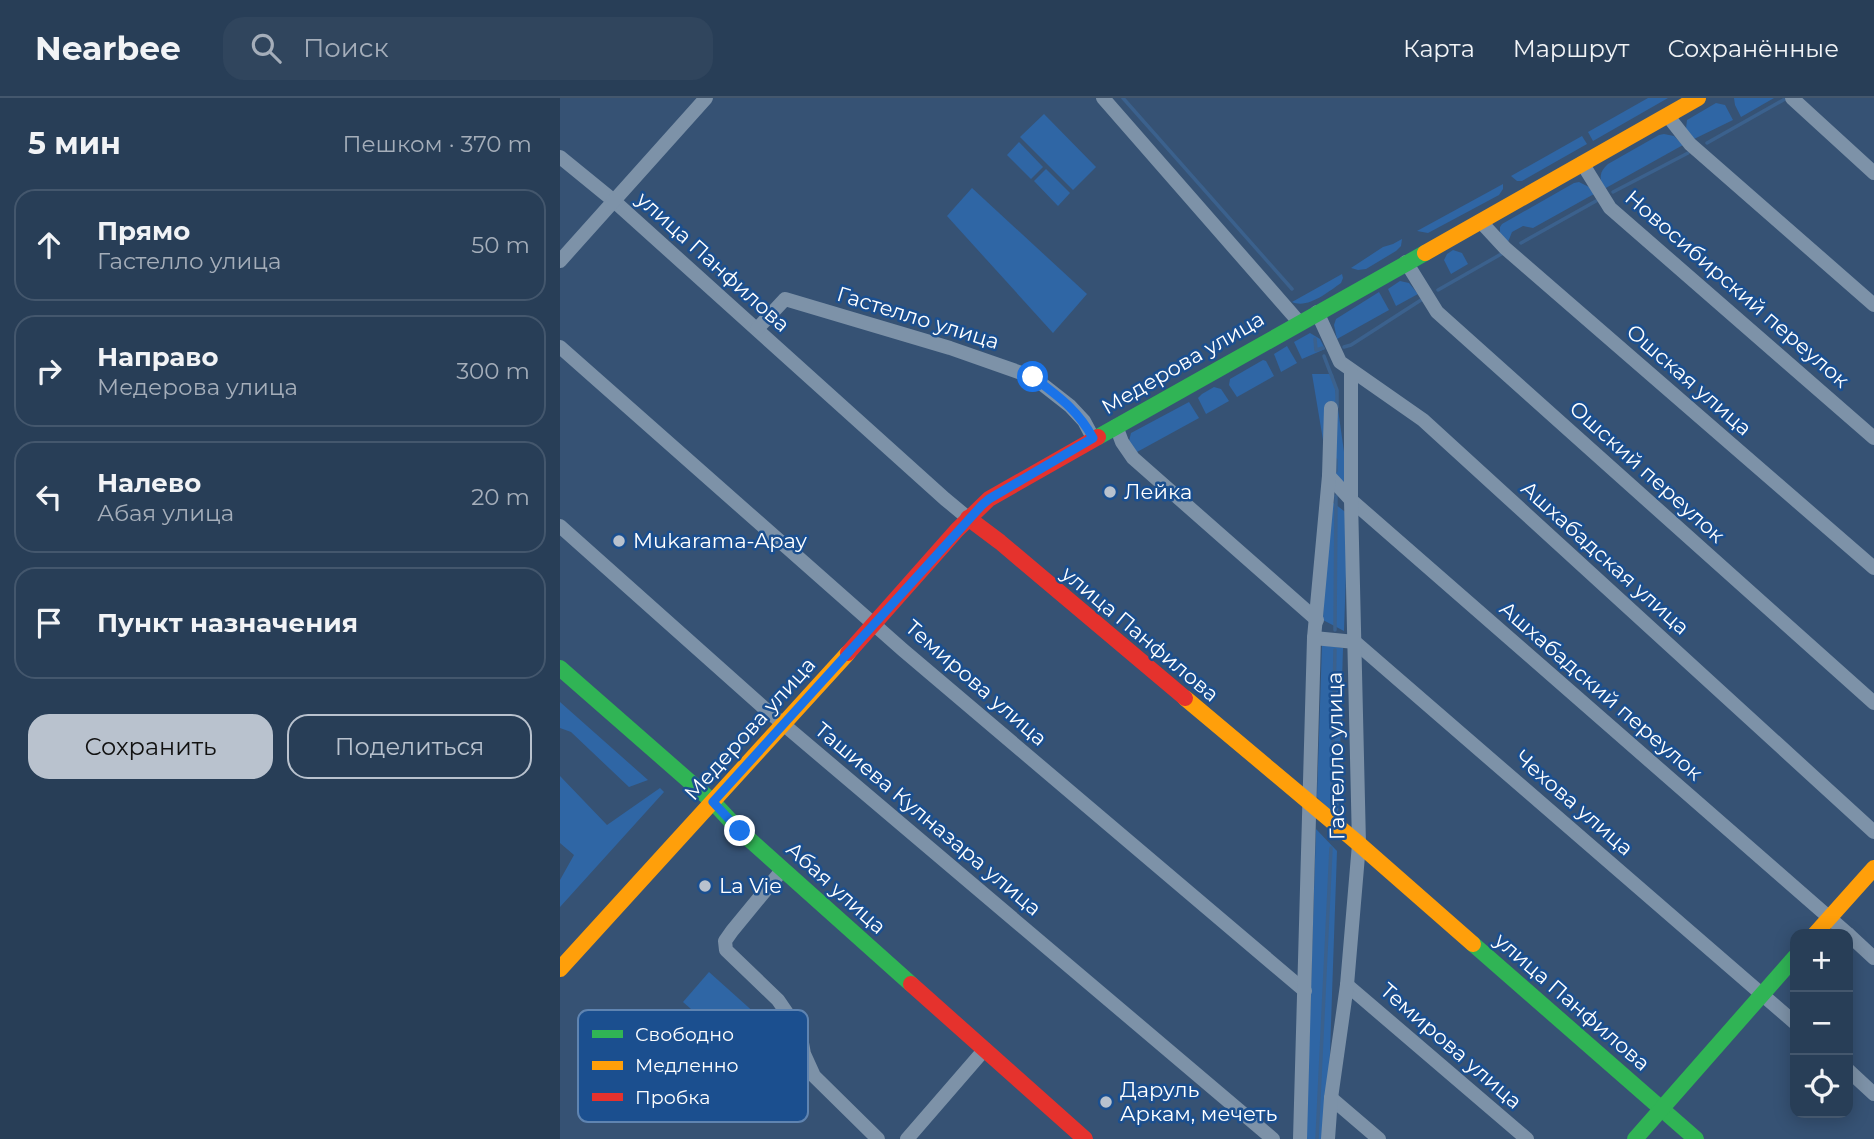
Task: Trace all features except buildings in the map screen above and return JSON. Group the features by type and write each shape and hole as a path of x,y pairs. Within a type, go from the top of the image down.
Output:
{"main road":[{"name":"Медерова улица","path":"560,969 968,518 989,499 1698,98"},
{"name":"улица Панфилова","path":"968,518 1359,844 1696,1139"},
{"name":"Абая улица","path":"560,668 713,802 740,831 1085,1139"},
{"path":"1820,929 1874,868"},
{"path":"1635,1139 1790,963"}],"street":[{"path":"560,261 706,98"},
{"path":"1103,98 1299,322"},
{"path":"1792,98 1874,173"},
{"path":"1667,114 1690,144 1874,305"},
{"name":"улица Панфилова","path":"560,157 614,201 968,518"},
{"name":"Новосибирский переулок","path":"1582,163 1610,208 1874,438"},
{"name":"Ошская улица","path":"1480,221 1516,257 1874,568"},
{"name":"Ошский переулок","path":"1406,262 1437,312 1874,703"},
{"name":"Гастелло улица","path":"757,329 785,299 950,348 1033,377 1070,406 1084,421 1093,438"},
{"name":"Ашхабадская улица","path":"1317,312 1340,362 1423,420 1874,832"},
{"name":"Темирова улица","path":"560,347 903,650 1305,991"},
{"name":"Гастелло улица","path":"1328,1139 1347,985 1359,844 1351,500 1351,371"},
{"name":"Гастелло улица","path":"1300,1139 1314,638 1329,476 1331,408"},
{"path":"1116,426 1122,442 1133,458 1317,620"},
{"name":"Ашхабадский переулок","path":"1329,476 1351,500 1842,929"},
{"name":"Ташиева Кулназара улица","path":"560,526 783,725 1273,1139"},
{"path":"1314,638 1355,642"},
{"name":"Чехова улица","path":"1355,642 1790,1019"},
{"path":"783,869 725,941 726,950 785,1010"},
{"name":"Ашхабадский переулок","path":"1853,939 1874,958"},
{"name":"Темирова улица","path":"1347,985 1527,1139"},
{"path":"906,1139 985,1049"},
{"path":"808,1063 814,1076 877,1139"},
{"path":"1853,1075 1874,1094"},
{"path":"1331,1098 1379,1139"}],"shaded area":[{"path":"1648,98 1668,98 1593,141 1588,132"},
{"path":"1734,98 1774,98 1741,117"},
{"path":"1716,103 1725,105 1733,120 1694,139 1686,129 1687,120"},
{"path":"1044,114 1096,167 1073,190 1020,137"},
{"path":"1664,134 1674,136 1683,145 1604,189 1601,175 1608,164"},
{"path":"1582,136 1587,144 1522,181 1511,176"},
{"path":"1019,142 1043,167 1031,179 1007,155"},
{"path":"1046,169 1070,193 1058,206 1034,181"},
{"path":"1579,182 1589,187 1594,194 1533,228 1523,226 1512,232 1508,242 1500,234 1502,224"},
{"path":"1503,184 1499,195 1428,233 1417,231"},
{"path":"972,188 1087,294 1053,333 947,216"},
{"path":"1402,239 1401,246 1396,251 1366,269 1351,268 1383,247"},
{"path":"1453,250 1462,253 1468,264 1451,274 1444,260"},
{"path":"1342,274 1341,283 1318,298 1305,303 1292,302"},
{"path":"1400,281 1409,283 1418,294 1396,306 1388,289"},
{"path":"1379,292 1389,310 1337,339 1334,325 1336,319"},
{"path":"1310,333 1320,339 1325,349 1302,359 1294,342"},
{"path":"1287,346 1297,363 1281,372 1274,354"},
{"path":"1263,360 1274,376 1237,397 1229,385 1230,379"},
{"path":"1312,374 1333,374 1349,487 1328,470"},
{"path":"1214,387 1221,389 1229,401 1206,414 1198,398"},
{"path":"1189,402 1199,418 1137,452 1129,441 1131,433"},
{"path":"1327,498 1348,514 1344,631 1323,620"},
{"path":"1322,645 1343,648 1338,820 1317,797"},
{"path":"560,702 648,780 629,787 571,732 560,728"},
{"path":"560,776 607,825 660,788 664,792 560,907 560,880 574,855 560,843"},
{"path":"1316,829 1337,851 1327,1139 1306,1139"},
{"path":"709,972 751,1010 692,1010 683,1002"}],"waterway":[{"path":"1123,98 1292,289"},
{"path":"1707,143 1785,99"},
{"path":"1613,192 1688,153"},
{"path":"1521,243 1596,201"},
{"path":"1438,290 1503,253"},
{"path":"1344,347 1421,300"},
{"path":"1315,339 1316,350 1323,348"},
{"path":"1324,356 1337,390 1337,407"},
{"path":"1336,460 1336,471"},
{"path":"1335,630 1336,496"},
{"path":"1332,797 1335,650"},
{"path":"1317,1139 1331,848"}],"traffic: fast":[{"path":"1098,437 1425,253"},
{"path":"560,668 713,802 740,831 911,984"},
{"path":"1473,944 1696,1139"},
{"path":"1635,1139 1790,963"}],"traffic: slow":[{"path":"1425,253 1698,98"},
{"path":"560,969 848,653"},
{"path":"1185,698 1473,944"},
{"path":"1819,929 1874,868"}],"traffic: jam":[{"path":"848,653 957,530 989,499 1098,437"},
{"path":"968,518 1185,698"},
{"path":"911,984 1085,1139"}],"place":[{"name":"Лейка","path":"1110,492"},
{"name":"Mukarama-Apay","path":"619,541"},
{"name":"La Vie","path":"705,886"},
{"name":"Даруль Аркам, мечеть","path":"1106,1102"}],"route":[{"path":"740,831 713,802 968,518 989,499 1093,438 1084,421 1070,406 1033,377"}]}
